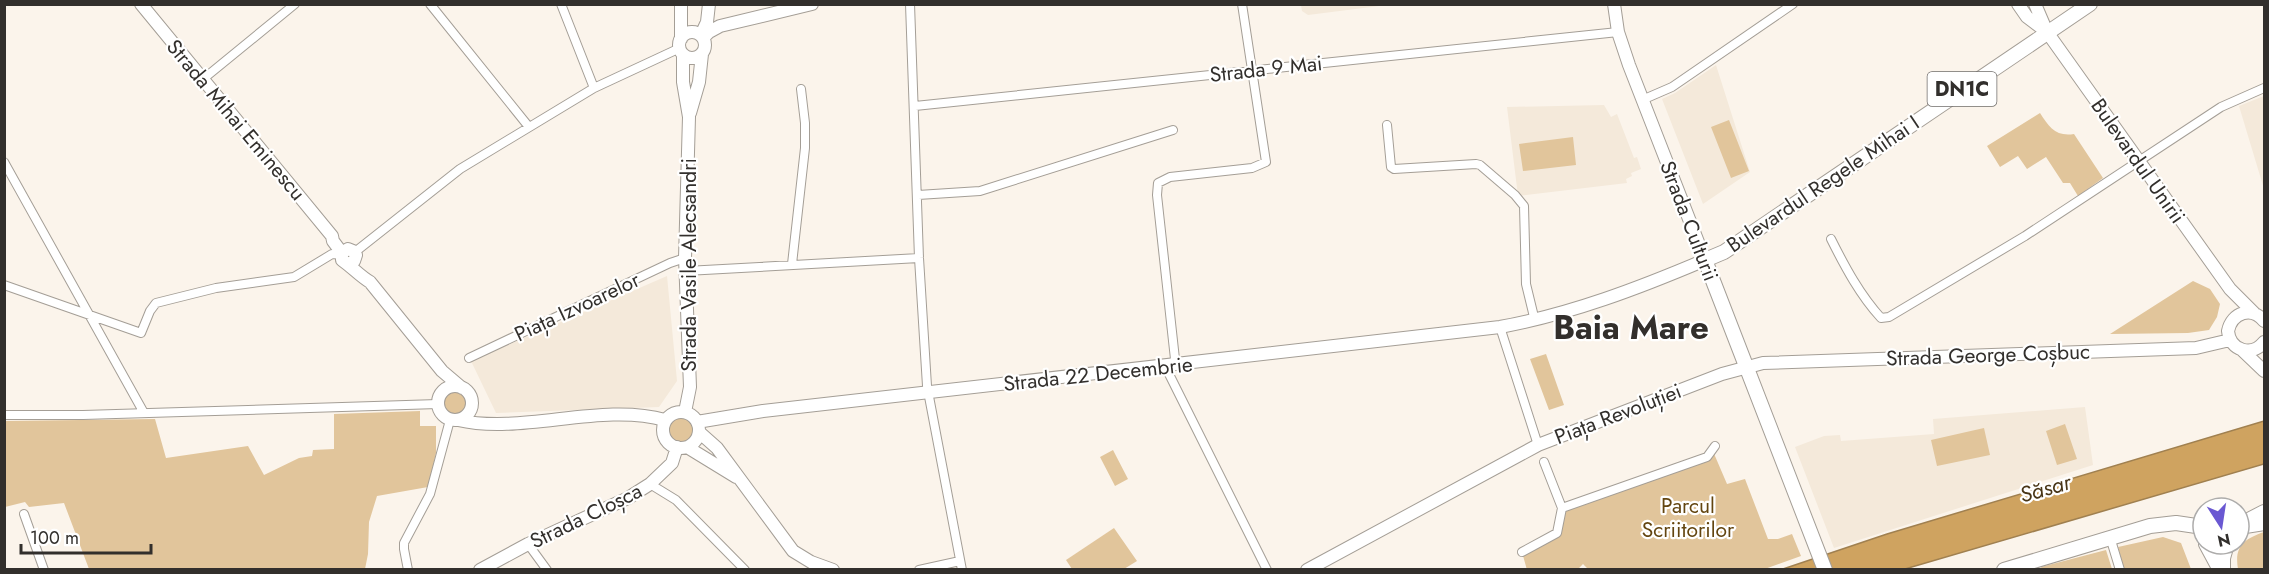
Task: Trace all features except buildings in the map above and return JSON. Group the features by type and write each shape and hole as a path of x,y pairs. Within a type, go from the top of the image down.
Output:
{"main road":[{"name":"Strada Mihai Eminescu","path":"141,4 332,236 333,241 367,273 370,282 442,371 462,388"},
{"name":"Strada Vasile Alecsandri","path":"681,4 683,82 689,117 686,265 690,387 685,412"},
{"path":"702,37 690,33 681,47 695,58 702,54 705,46 702,37 709,4"},
{"path":"702,37 720,26 812,4"},
{"name":"Strada Culturii","path":"1614,4 1618,32 1642,100 1825,570"},
{"name":"Bulevardul Unirii","path":"2018,4 2027,17 2047,32"},
{"name":"Bulevardul Unirii","path":"2035,4 2047,32 2230,289 2264,321"},
{"name":"Bulevardul Regele Mihai I","path":"1705,260 1724,252 2090,4"},
{"name":"Strada Vasile Alecsandri","path":"689,117 699,82 702,54"},
{"path":"1500,327 1534,321 1654,281 1705,260"},
{"path":"2230,289 2230,340 2265,371"},
{"path":"2231,322 2242,313 2254,313"},
{"name":"Strada 22 Decembrie","path":"698,427 714,417 1500,327"},
{"name":"Strada George Coșbuc","path":"1746,366 1763,363 2196,348 2230,340"},
{"path":"2241,350 2254,350 2264,343"},
{"name":"Piața Revoluției","path":"1538,446 1746,366"},
{"path":"442,371 439,400 441,413 454,420 494,423 645,416 665,420"},
{"path":"439,400 448,388 462,388 469,394 482,415 494,423"},
{"path":"454,420 464,418 470,411 471,399"},
{"path":"737,478 682,447 668,443 663,434 665,420 674,413 691,414 698,427 717,448 793,551 811,562 833,570"},
{"path":"682,447 696,440 698,427"},
{"path":"1307,570 1538,446"},
{"name":"Strada Cloșca","path":"480,570 528,544 628,498 651,484 672,463 682,447"},
{"path":"2251,520 2265,512"},
{"path":"2004,570 2110,537 2168,524 2191,529"},
{"path":"2213,556 2221,570"}],"street":[{"path":"202,80 295,4"},
{"path":"430,4 529,127"},
{"path":"561,4 594,88"},
{"path":"910,4 919,258 928,393 961,565 919,570"},
{"path":"1242,4 1266,162 1252,168 1170,177 1158,183 1157,195 1175,359 1168,372 1267,570"},
{"path":"1642,100 1672,87 1794,4"},
{"name":"Strada 9 Mai","path":"915,106 1618,32"},
{"path":"4,285 141,333 156,303 216,288 294,277 332,254 349,255 441,182 594,88 681,47"},
{"path":"1831,239 1852,280 1875,312 1881,318 1889,317 2025,236 2221,107 2265,88"},
{"path":"792,264 805,148 801,89"},
{"path":"1387,125 1391,167 1394,170 1480,165 1522,204 1525,220 1526,284 1534,321"},
{"path":"918,195 980,191 1173,130"},
{"path":"4,162 144,413"},
{"name":"Piața Izvoarelor","path":"469,358 670,263 686,265 792,264 919,258"},
{"name":"Piața Revoluției","path":"1500,327 1538,446"},
{"path":"4,415 144,413 439,400"},
{"path":"408,570 404,543 430,494 454,420"},
{"path":"1562,508 1707,457 1715,446"},
{"path":"1522,552 1557,533 1562,508 1544,462"},
{"path":"651,484 676,500 745,570"},
{"path":"24,514 44,570"},
{"path":"2110,537 2120,570"},
{"path":"528,544 547,570"}],"shaded area":[{"path":"1301,4 1387,5 1308,15 1302,11"},
{"path":"1716,65 1750,172 1703,204 1662,99 1675,93"},
{"path":"2264,96 2264,189 2239,106"},
{"path":"1604,105 1611,117 1617,114 1634,158 1637,157 1641,169 1631,173 1632,176 1626,179 1627,183 1518,196 1507,107"},
{"path":"667,276 677,381 659,407 496,413 471,361"},
{"path":"2085,407 2093,465 1834,548 1795,447 1824,436 1840,435 1841,441 1934,434 1933,419"}],"green space":[{"path":"2040,113 2054,130 2062,134 2074,134 2103,178 2078,196 2070,183 2063,183 2046,157 2027,169 2018,156 2000,167 1987,146"},
{"path":"1729,120 1749,171 1731,178 1711,127"},
{"path":"1573,137 1576,165 1523,171 1519,144"},
{"path":"2193,281 2210,289 2220,304 2217,317 2209,330 2188,333 2110,334"},
{"path":"1546,354 1564,405 1549,410 1530,359"},
{"path":"455,391 464,395 468,404 464,413 455,417 446,413 442,404 446,395"},
{"path":"420,411 420,426 436,426 436,453 428,487 377,496 369,522 365,569 89,569 64,503 29,507 25,502 5,507 5,421 155,419 166,458 248,446 264,475 299,458 312,456 313,450 334,449 334,414"},
{"path":"681,416 691,420 695,430 691,440 681,444 671,440 667,430 671,420"},
{"path":"2065,424 2077,459 2057,465 2046,431"},
{"path":"1984,428 1990,455 1937,466 1931,440"},
{"name":"Parcul Scriitorilor","path":"1712,449 1727,484 1745,479 1768,539 1778,539 1792,534 1801,556 1762,570 1589,570 1583,564 1578,569 1527,570 1522,552 1557,533 1562,508 1706,457"},
{"path":"1113,450 1128,479 1115,486 1100,457"},
{"path":"1114,528 1137,561 1124,569 1072,569 1066,560"},
{"path":"2264,532 2264,569 2238,569 2238,556 2251,556 2251,538"},
{"path":"2163,537 2181,543 2191,569 2124,569 2118,547"},
{"path":"2106,550 2112,569 2042,569 2041,567"}],"water":[{"name":"Săsar","path":"2264,421 2264,464 1905,569 1780,570 1887,534"}],"district":[{"name":"Baia Mare","path":"1631,327"}]}
